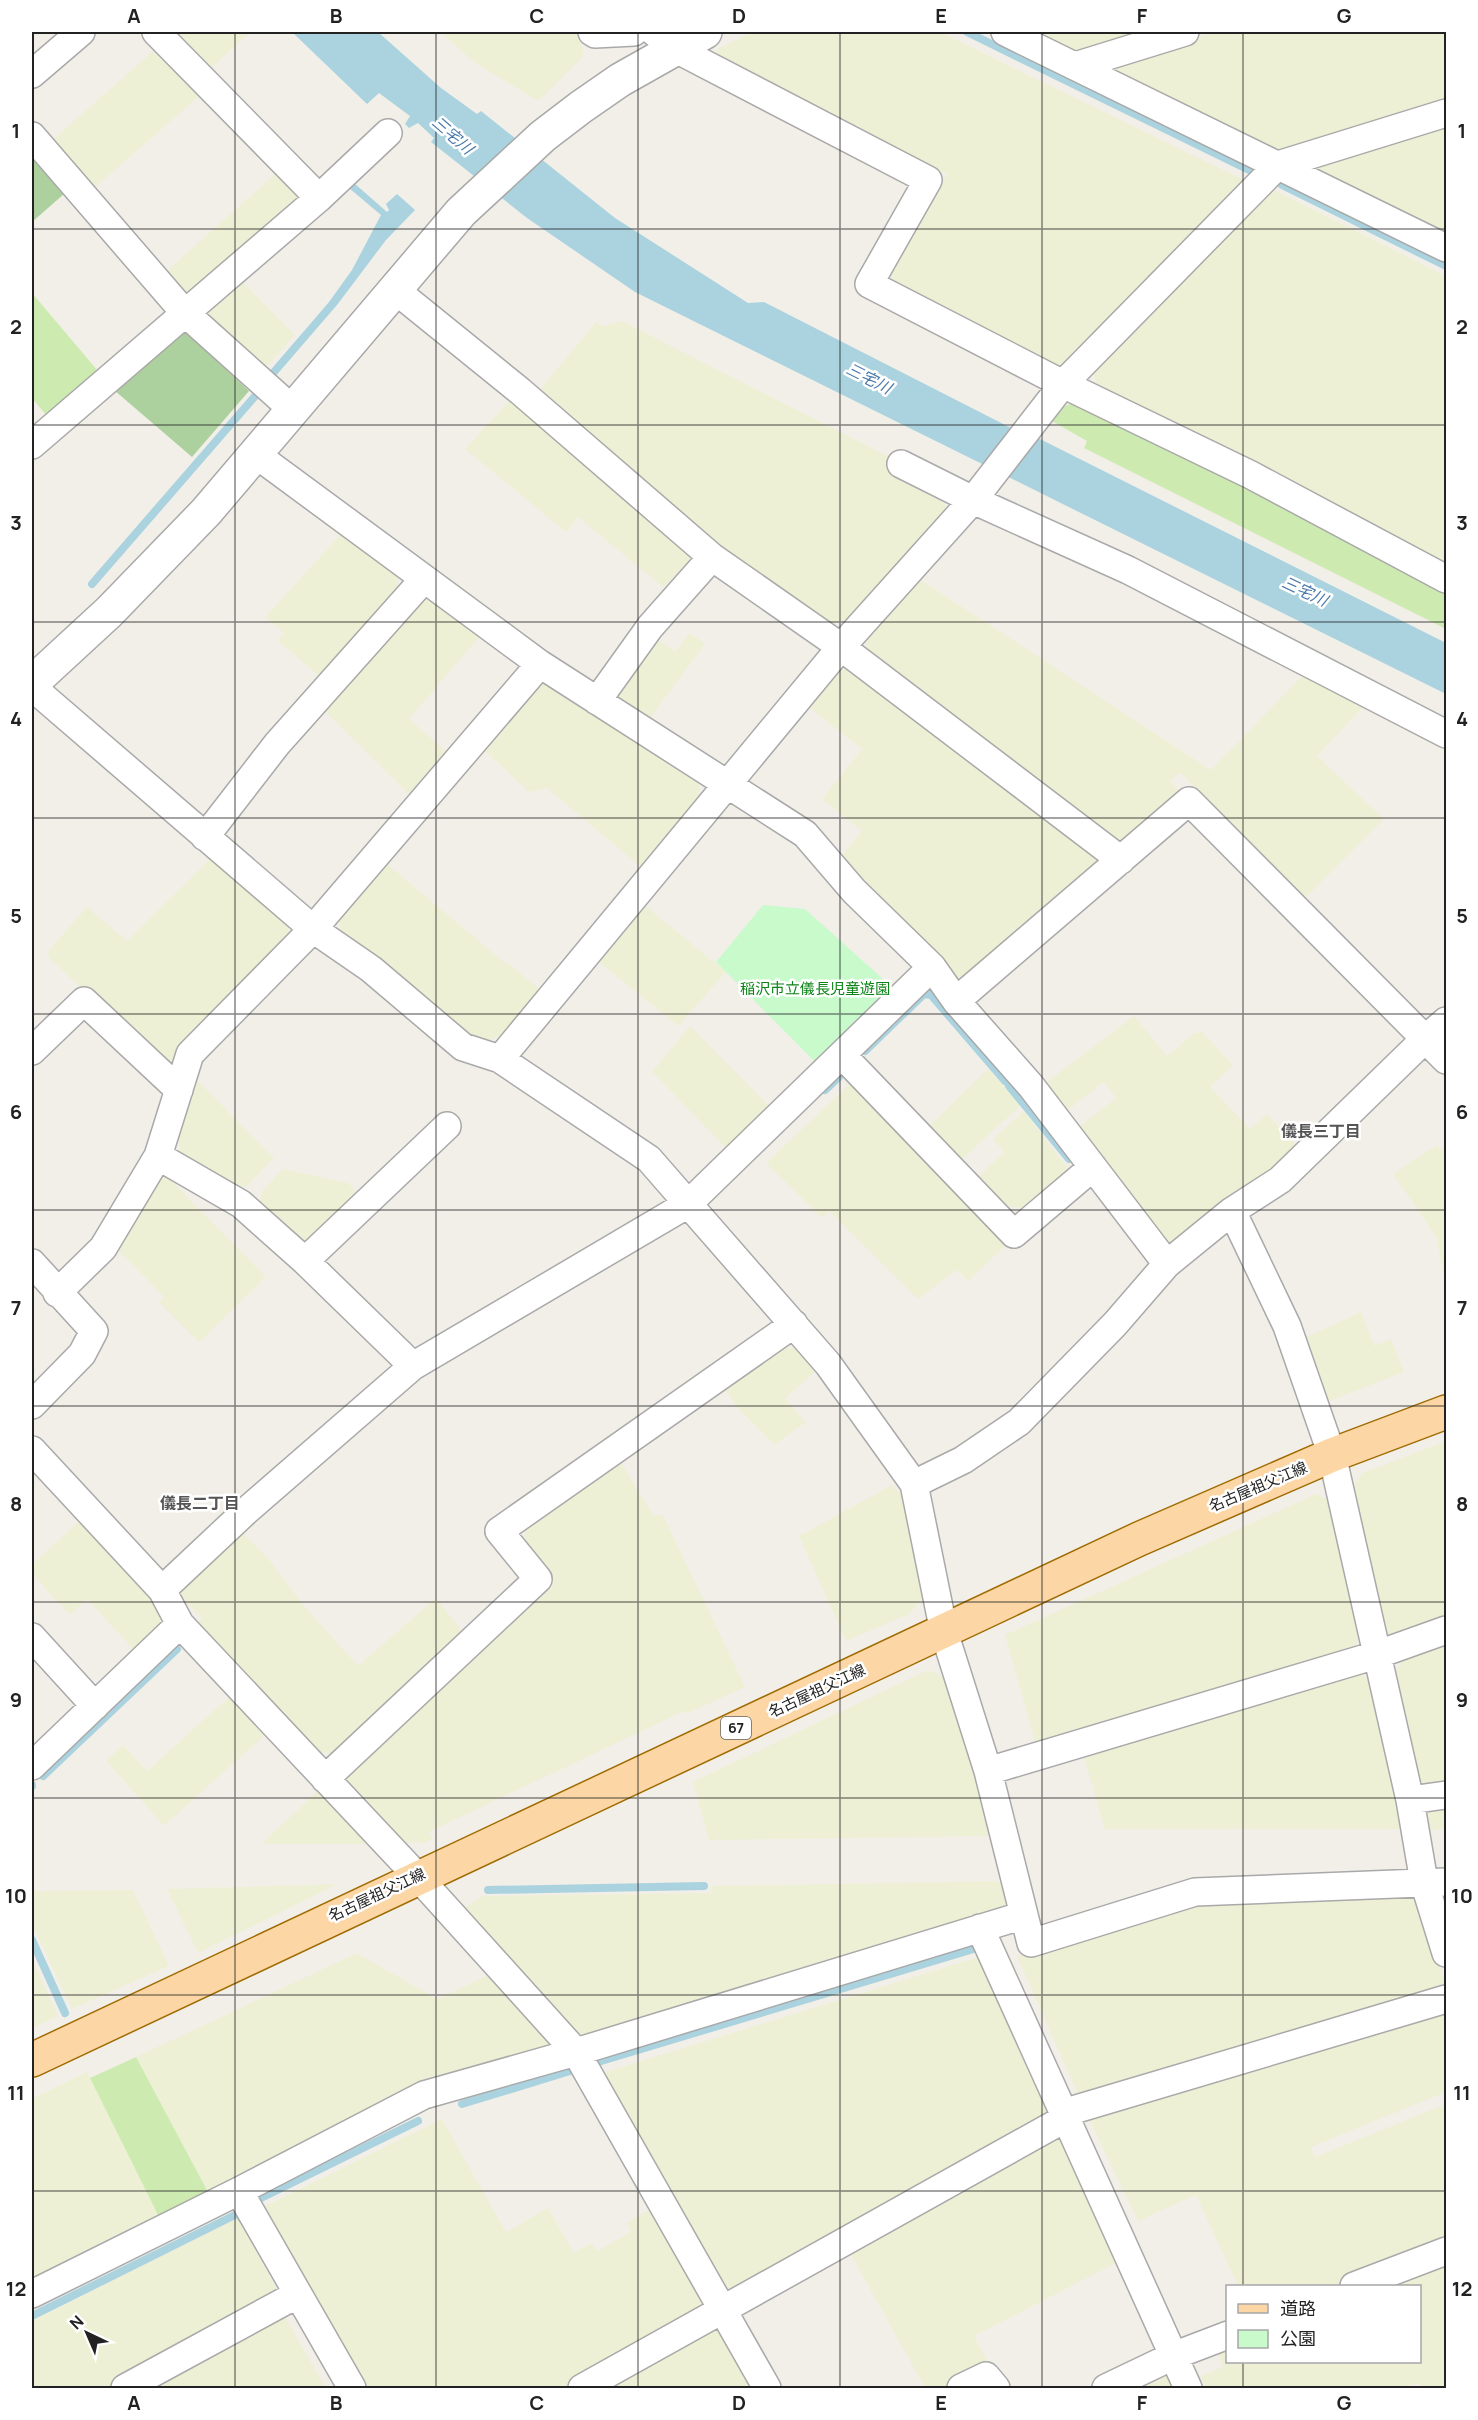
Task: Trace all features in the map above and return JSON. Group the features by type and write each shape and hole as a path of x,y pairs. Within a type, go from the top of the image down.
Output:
{"main road":[{"name":"名古屋祖父江線","path":"32,2060 417,1876 1139,1539 1332,1455 1446,1412"}],"street":[{"path":"32,74 81,32"},
{"path":"156,32 319,198"},
{"path":"592,32 595,34 634,32"},
{"path":"705,32 664,40 620,80 543,136 473,200 394,289 206,512 109,612 32,685 313,929 371,969 463,1047 500,1059 649,1159 828,1364 914,1484 944,1632 988,1771 1031,1943 1195,1892 1435,1882"},
{"path":"1005,32 1446,248"},
{"path":"1075,66 1185,32"},
{"path":"664,40 928,180 869,284 1056,394 1251,475 1446,579"},
{"path":"500,1059 841,647 977,495 1056,394 1278,165 1446,113"},
{"path":"32,445 319,198 388,134"},
{"path":"32,136 184,312 292,409"},
{"path":"394,289 520,390 712,557 841,647 1121,860"},
{"path":"254,453 540,664 805,834 854,891 932,967 956,1001 1031,1086 1167,1264"},
{"path":"900,464 977,495 1446,734"},
{"path":"597,701 650,627 712,557"},
{"path":"205,837 277,744 424,579"},
{"path":"57,1293 103,1248 158,1156 190,1054 313,929 540,664"},
{"path":"956,1001 1189,801 1446,1060"},
{"path":"162,1590 245,1512 413,1366 688,1203 932,967"},
{"path":"32,1051 84,1001 179,1089"},
{"path":"914,1484 963,1460 1020,1422 1115,1324 1167,1264 1232,1212 1280,1180 1446,1021"},
{"path":"842,1054 1014,1234 1093,1167"},
{"path":"305,1261 447,1126"},
{"path":"158,1156 241,1204 305,1261 413,1366"},
{"path":"1232,1212 1287,1326 1332,1455 1410,1800 1435,1882 1446,1953"},
{"path":"32,1263 94,1331 82,1354 32,1405"},
{"path":"325,1779 538,1579 500,1531 794,1324"},
{"path":"32,1450 162,1590 180,1624 417,1876 576,2052 767,2388"},
{"path":"32,1766 180,1624"},
{"path":"988,1771 1376,1655 1446,1630"},
{"path":"32,1636 95,1706"},
{"path":"1410,1800 1446,1795"},
{"path":"32,2294 240,2191 424,2095 576,2052 1024,1915"},
{"path":"980,1928 1188,2388"},
{"path":"582,2388 1064,2116 1446,1999"},
{"path":"240,2191 352,2388"},
{"path":"1357,2285 1446,2251"},
{"path":"125,2388 298,2294"},
{"path":"1106,2388 1173,2356 1226,2335"},
{"path":"961,2388 986,2376 996,2388"}],"green space":[{"path":"168,32 250,32 207,72"},
{"path":"440,32 573,32 579,36 584,55 538,101 474,62"},
{"path":"752,32 940,32 1248,182 1071,361 1055,366 893,283 890,268 947,174 716,58 717,49"},
{"path":"1026,32 1144,32 1071,54"},
{"path":"1215,32 1446,32 1446,102 1277,154 1109,73 1109,64"},
{"path":"159,46 204,92 92,190 50,142"},
{"path":"1446,122 1446,239 1312,168"},
{"path":"34,159 64,194 32,222 32,161"},
{"path":"280,170 299,188 297,200 192,292 180,292 163,274"},
{"path":"1270,188 1446,276 1446,567 1096,386 1093,368"},
{"path":"240,279 295,335 263,371 206,317 207,308"},
{"path":"32,293 98,371 47,416 32,398"},
{"path":"622,321 895,460 943,494 946,511 848,620 830,623 741,566 538,392 596,322 603,326"},
{"path":"179,332 188,334 249,391 192,457 114,390"},
{"path":"510,400 695,555 663,587 578,517 566,532 465,449"},
{"path":"1079,400 1446,587 1446,629 1084,448 1087,441 1052,421 1065,406"},
{"path":"343,532 398,572 398,589 319,676 277,640 284,633 265,617"},
{"path":"918,578 1211,770 1303,675 1364,706 1317,756 1384,819 1304,899 1180,772 1170,781 1182,794 1131,838 1113,841 867,651 866,635"},
{"path":"434,599 481,635 409,719 449,754 411,796 323,709 418,602"},
{"path":"690,633 705,644 647,722 608,694 656,638 675,652"},
{"path":"853,667 1095,854 1096,868 967,978 952,977 863,886 840,857 862,831 822,799 862,749 805,704 837,669"},
{"path":"551,683 699,781 700,796 641,867 547,788 529,792 482,748 534,685"},
{"path":"210,859 288,925 289,938 177,1062 165,1066 49,958 48,951 87,907 127,941"},
{"path":"387,864 539,989 505,1033 485,1043 470,1040 342,937 339,919"},
{"path":"642,903 726,972 678,1026 595,959"},
{"name":"稲沢市立儀長児童遊園","path":"763,905 805,909 894,989 816,1063 716,962"},
{"path":"1134,1016 1167,1056 1194,1033 1202,1032 1233,1065 1210,1087 1250,1129 1267,1114 1298,1147 1253,1187 1174,1242 1164,1242 1077,1128 1116,1098 1104,1082 1065,1112 1044,1084"},
{"path":"690,1026 770,1107 726,1148 652,1072"},
{"path":"988,1069 1021,1105 958,1163 927,1128"},
{"path":"195,1078 274,1158 247,1186 236,1190 181,1155 178,1136"},
{"path":"852,1082 1007,1244 968,1281 957,1270 918,1299 829,1211 822,1218 766,1163"},
{"path":"1024,1111 1069,1170 1026,1209 1008,1206 978,1177 1004,1152 993,1139"},
{"path":"1437,1145 1440,1150 1446,1146 1445,1282 1436,1237 1393,1174"},
{"path":"283,1169 348,1183 361,1197 313,1241 303,1240 278,1217 259,1206 262,1191"},
{"path":"166,1175 266,1277 199,1342 159,1302 164,1297 118,1250 156,1182"},
{"path":"1361,1312 1374,1346 1391,1339 1404,1372 1325,1403 1299,1340"},
{"path":"782,1347 797,1349 817,1370 785,1399 806,1422 774,1445 737,1407 723,1386"},
{"path":"1446,1441 1446,1620 1394,1639 1381,1632 1352,1488 1362,1473"},
{"path":"620,1461 653,1515 663,1515 745,1687 686,1714 684,1711 429,1832 432,1839 424,1843 395,1842 345,1784 347,1774 553,1586 524,1541 526,1526"},
{"path":"892,1485 901,1494 925,1596 909,1614 846,1641 799,1536"},
{"path":"1316,1494 1331,1501 1360,1636 1353,1651 1036,1745 1005,1635"},
{"path":"80,1520 162,1607 160,1626 134,1650 87,1599 70,1615 32,1574 32,1565"},
{"path":"239,1529 269,1560 306,1608 358,1666 436,1598 465,1635 333,1755 324,1751 318,1757 196,1625 202,1618 180,1596 181,1585"},
{"path":"1446,1644 1446,1786 1432,1788 1412,1776 1393,1675 1403,1659"},
{"path":"928,1670 944,1677 994,1836 709,1840 693,1782"},
{"path":"1359,1674 1374,1681 1404,1829 1105,1829 1083,1754"},
{"path":"231,1695 266,1734 164,1826 106,1761 123,1745 147,1771"},
{"path":"320,1789 368,1844 261,1844"},
{"path":"1446,1803 1446,1829 1426,1830 1424,1821 1432,1805"},
{"path":"1004,1881 1010,1894 1006,1906 579,2041 461,1910 483,1896 711,1893 712,1886"},
{"path":"338,1884 198,1953 167,1889 168,1889"},
{"path":"133,1890 169,1966 72,2009 32,1924 32,1891"},
{"path":"1413,1896 1422,1904 1446,1987 1080,2099 1017,1956 1055,1950 1209,1899"},
{"path":"357,1953 437,1999 493,1973 552,2036 549,2050 209,2194 136,2057"},
{"path":"982,1956 1054,2113 732,2293 725,2291 602,2073"},
{"path":"32,1959 58,2016 32,2028"},
{"path":"1446,2009 1446,2092 1311,2147 1315,2157 1446,2104 1446,2244 1337,2285 1238,2285 1196,2195 1138,2221 1087,2115"},
{"path":"136,2057 209,2194 160,2219 90,2078"},
{"path":"87,2072 160,2219 32,2283 32,2099"},
{"path":"442,2119 506,2232 548,2208 574,2253 592,2243 597,2251 631,2232 627,2223 649,2210 702,2303 698,2312 564,2388 361,2388 259,2209"},
{"path":"1052,2134 1063,2137 1120,2261 974,2336 988,2363 941,2388 925,2388 848,2249"},
{"path":"238,2218 278,2292 272,2301 108,2388 32,2388 32,2321"},
{"path":"1446,2259 1446,2385 1434,2388 1421,2388 1419,2383 1399,2388 1206,2388 1201,2376 1223,2367 1216,2347 1226,2343 1226,2363 1421,2363 1421,2285 1377,2285"},
{"path":"282,2312 326,2388 140,2388"},
{"path":"718,2326 753,2388 595,2388"},
{"path":"1171,2372 1178,2388 1121,2388"}],"water":[{"name":"三宅川","path":"292,32 378,32 441,88 477,114 481,111 615,218 748,303 764,302 1011,428 1038,438 1446,643 1446,694 635,292 527,218 431,142 434,138 418,123 409,128 405,124 410,116 379,93 367,104"},
{"path":"354,183 387,212 389,210 386,204 397,194 415,210 386,240 337,305 274,378 268,373 329,302 352,270 381,215 349,188"}],"waterway":[{"path":"967,32 1251,171"},
{"path":"1282,185 1446,266"},
{"path":"92,584 256,395"},
{"path":"865,1051 924,994 931,995 1005,1081"},
{"path":"825,1090 839,1077"},
{"path":"1009,1086 1069,1159"},
{"path":"43,1776 177,1649"},
{"path":"488,1890 704,1886"},
{"path":"32,1940 65,2013"},
{"path":"598,2062 977,1948"},
{"path":"462,2104 570,2071"},
{"path":"257,2200 418,2121"},
{"path":"32,2316 239,2213 242,2219"}],"district":[{"name":"儀長三丁目","path":"1321,1131"},
{"name":"儀長二丁目","path":"200,1503"}]}
